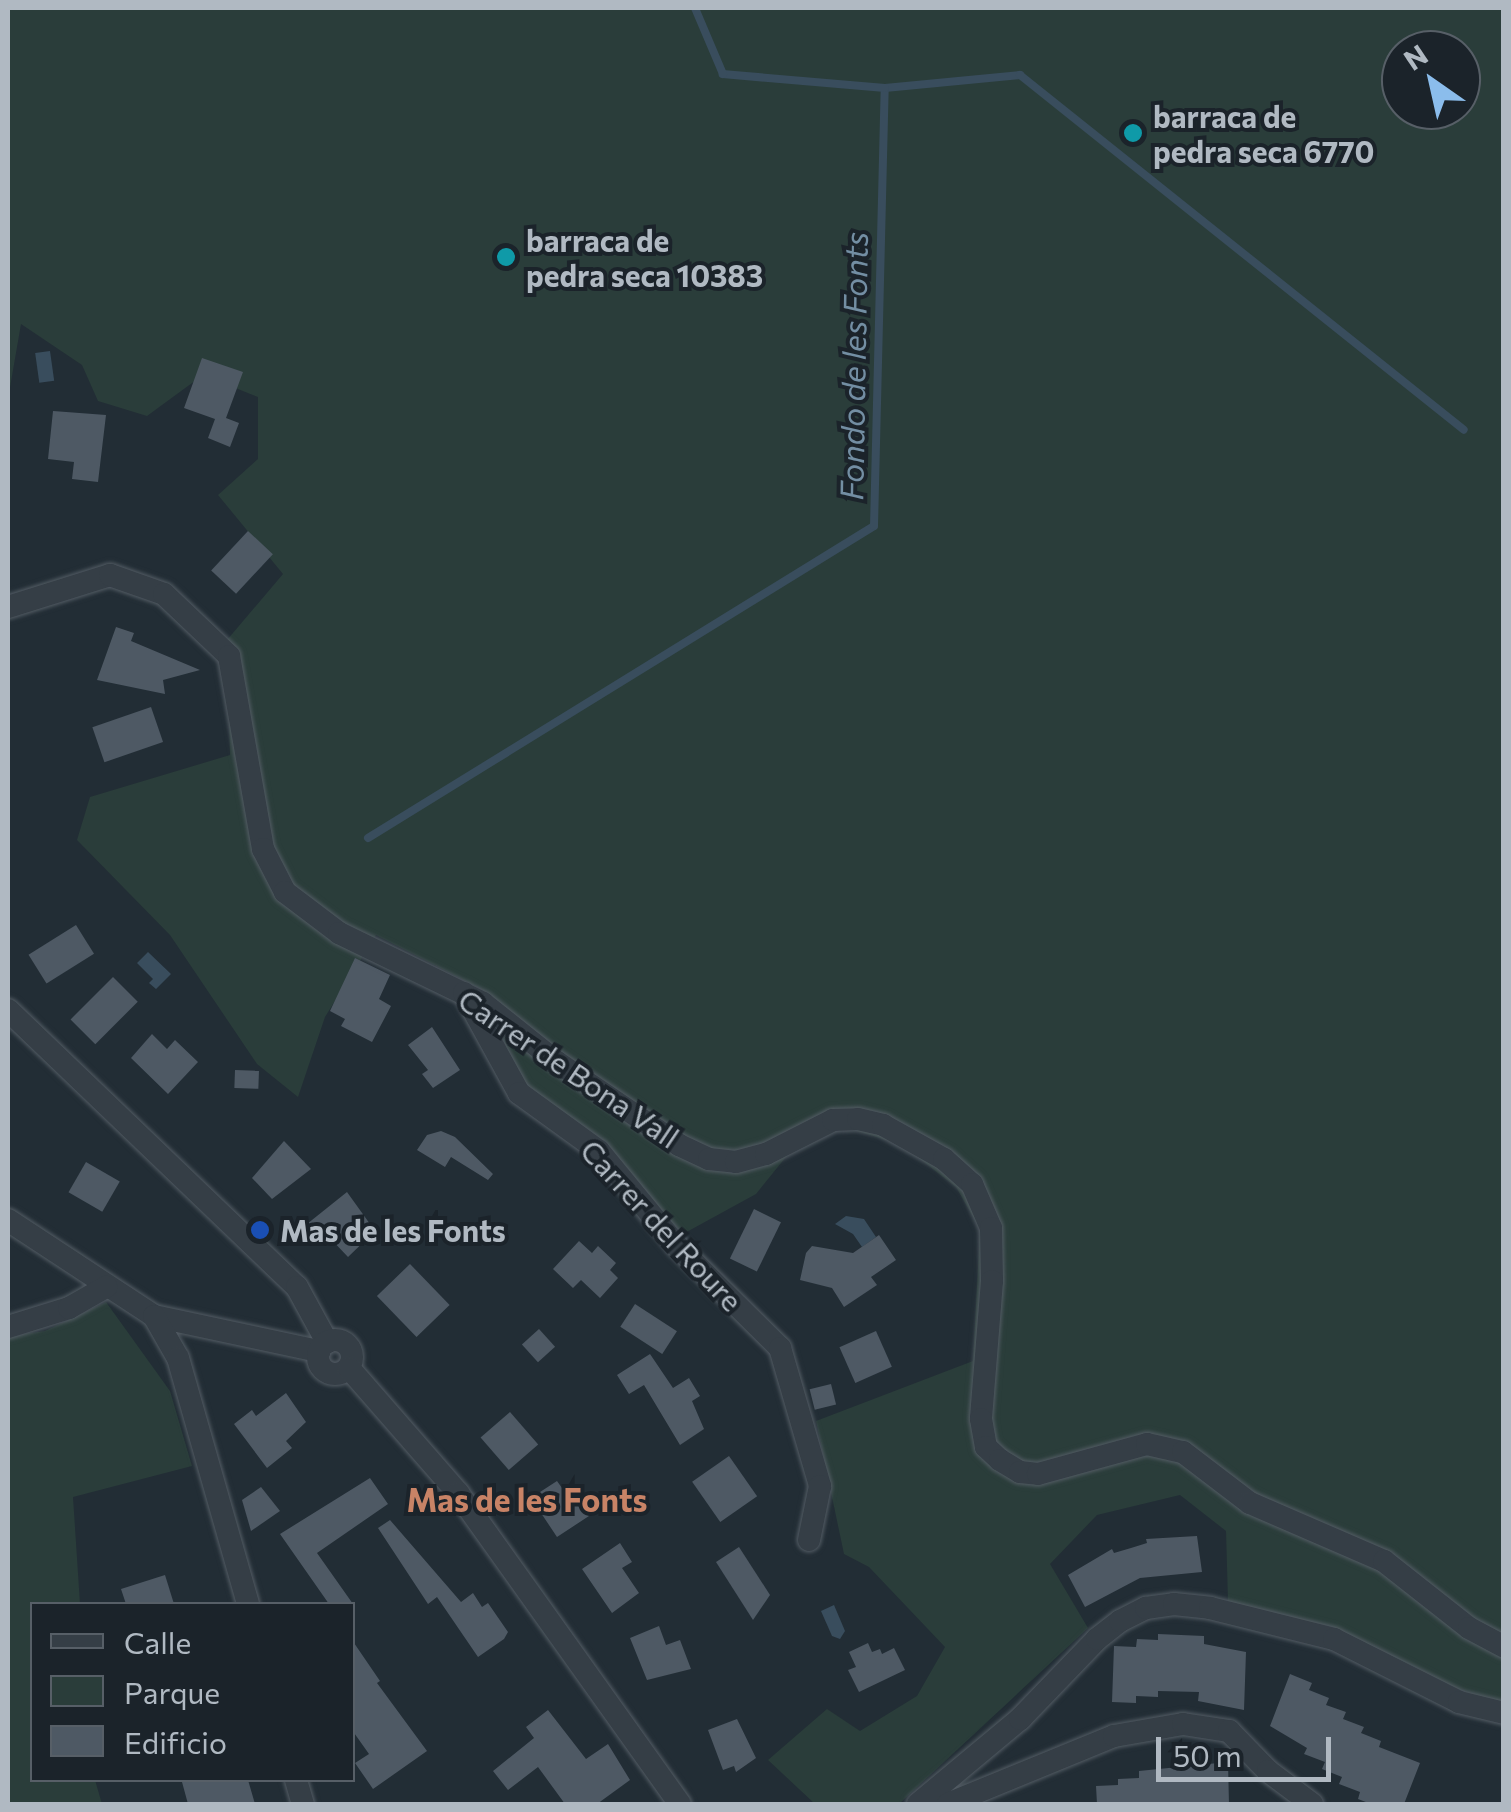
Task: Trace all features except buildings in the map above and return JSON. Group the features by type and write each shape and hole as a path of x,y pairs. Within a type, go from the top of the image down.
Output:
{"street":[{"name":"Carrer de Bona Vall","path":"8,607 110,575 164,594 229,656 262,849 285,892 339,933 464,994 679,1145 709,1159 751,1158 833,1120 858,1120 883,1125 944,1159 972,1184 991,1228 992,1281 981,1419 986,1446 1000,1460 1020,1472 1038,1474 1146,1444 1183,1452 1250,1503 1384,1561 1469,1628 1504,1647"},
{"name":"Carrer del Roure","path":"464,994 519,1093 599,1150 676,1246 780,1348 820,1486 809,1540"},
{"path":"8,1010 297,1287 323,1346"},
{"path":"8,1220 154,1316 323,1346 347,1345 353,1356 349,1368 458,1493 680,1804"},
{"path":"8,1327 69,1308 106,1287"},
{"path":"154,1316 178,1358 247,1602"},
{"path":"918,1804 1020,1720 1120,1620 1146,1608 1174,1604 1210,1608 1334,1638 1442,1694 1504,1713"},
{"path":"948,1804 1114,1736 1182,1724 1229,1731 1268,1771 1312,1804"}],"green space":[{"path":"8,8 1503,8 1503,1706 1228,1602 1226,1531 1180,1495 1097,1515 1050,1564 1088,1628 899,1804 815,1804 768,1760 827,1709 860,1731 917,1696 945,1647 869,1567 844,1554 816,1421 973,1361 980,1229 956,1187 902,1145 838,1125 794,1147 756,1194 683,1234 604,1147 523,1088 483,990 376,935 325,1017 298,1097 257,1064 170,935 77,840 90,797 230,755 227,640 283,574 218,495 258,459 258,397 203,375 147,416 98,401 82,365 21,324 8,399"},
{"path":"106,1302 170,1391 192,1466 73,1497 80,1602 30,1602 30,1782 96,1782 102,1804 8,1804 8,1336 45,1331"}],"water":[{"path":"50,351 54,381 39,383 35,353"},
{"path":"148,952 171,974 156,989 149,983 153,979 137,963"},
{"path":"846,1216 864,1219 876,1237 862,1247 853,1234 835,1224"},
{"path":"834,1605 845,1631 840,1639 832,1636 821,1611"}],"waterway":[{"name":"Fondo de les Fonts","path":"368,838 874,526 885,88 723,74 695,8"},
{"path":"885,88 1020,75 1464,430"}],"place":[{"name":"barraca de pedra seca 6770","path":"1133,133"},
{"name":"barraca de pedra seca 10383","path":"506,257"},
{"name":"Mas de les Fonts","path":"260,1230"}],"district":[{"name":"Mas de les Fonts","path":"527,1499"}]}
